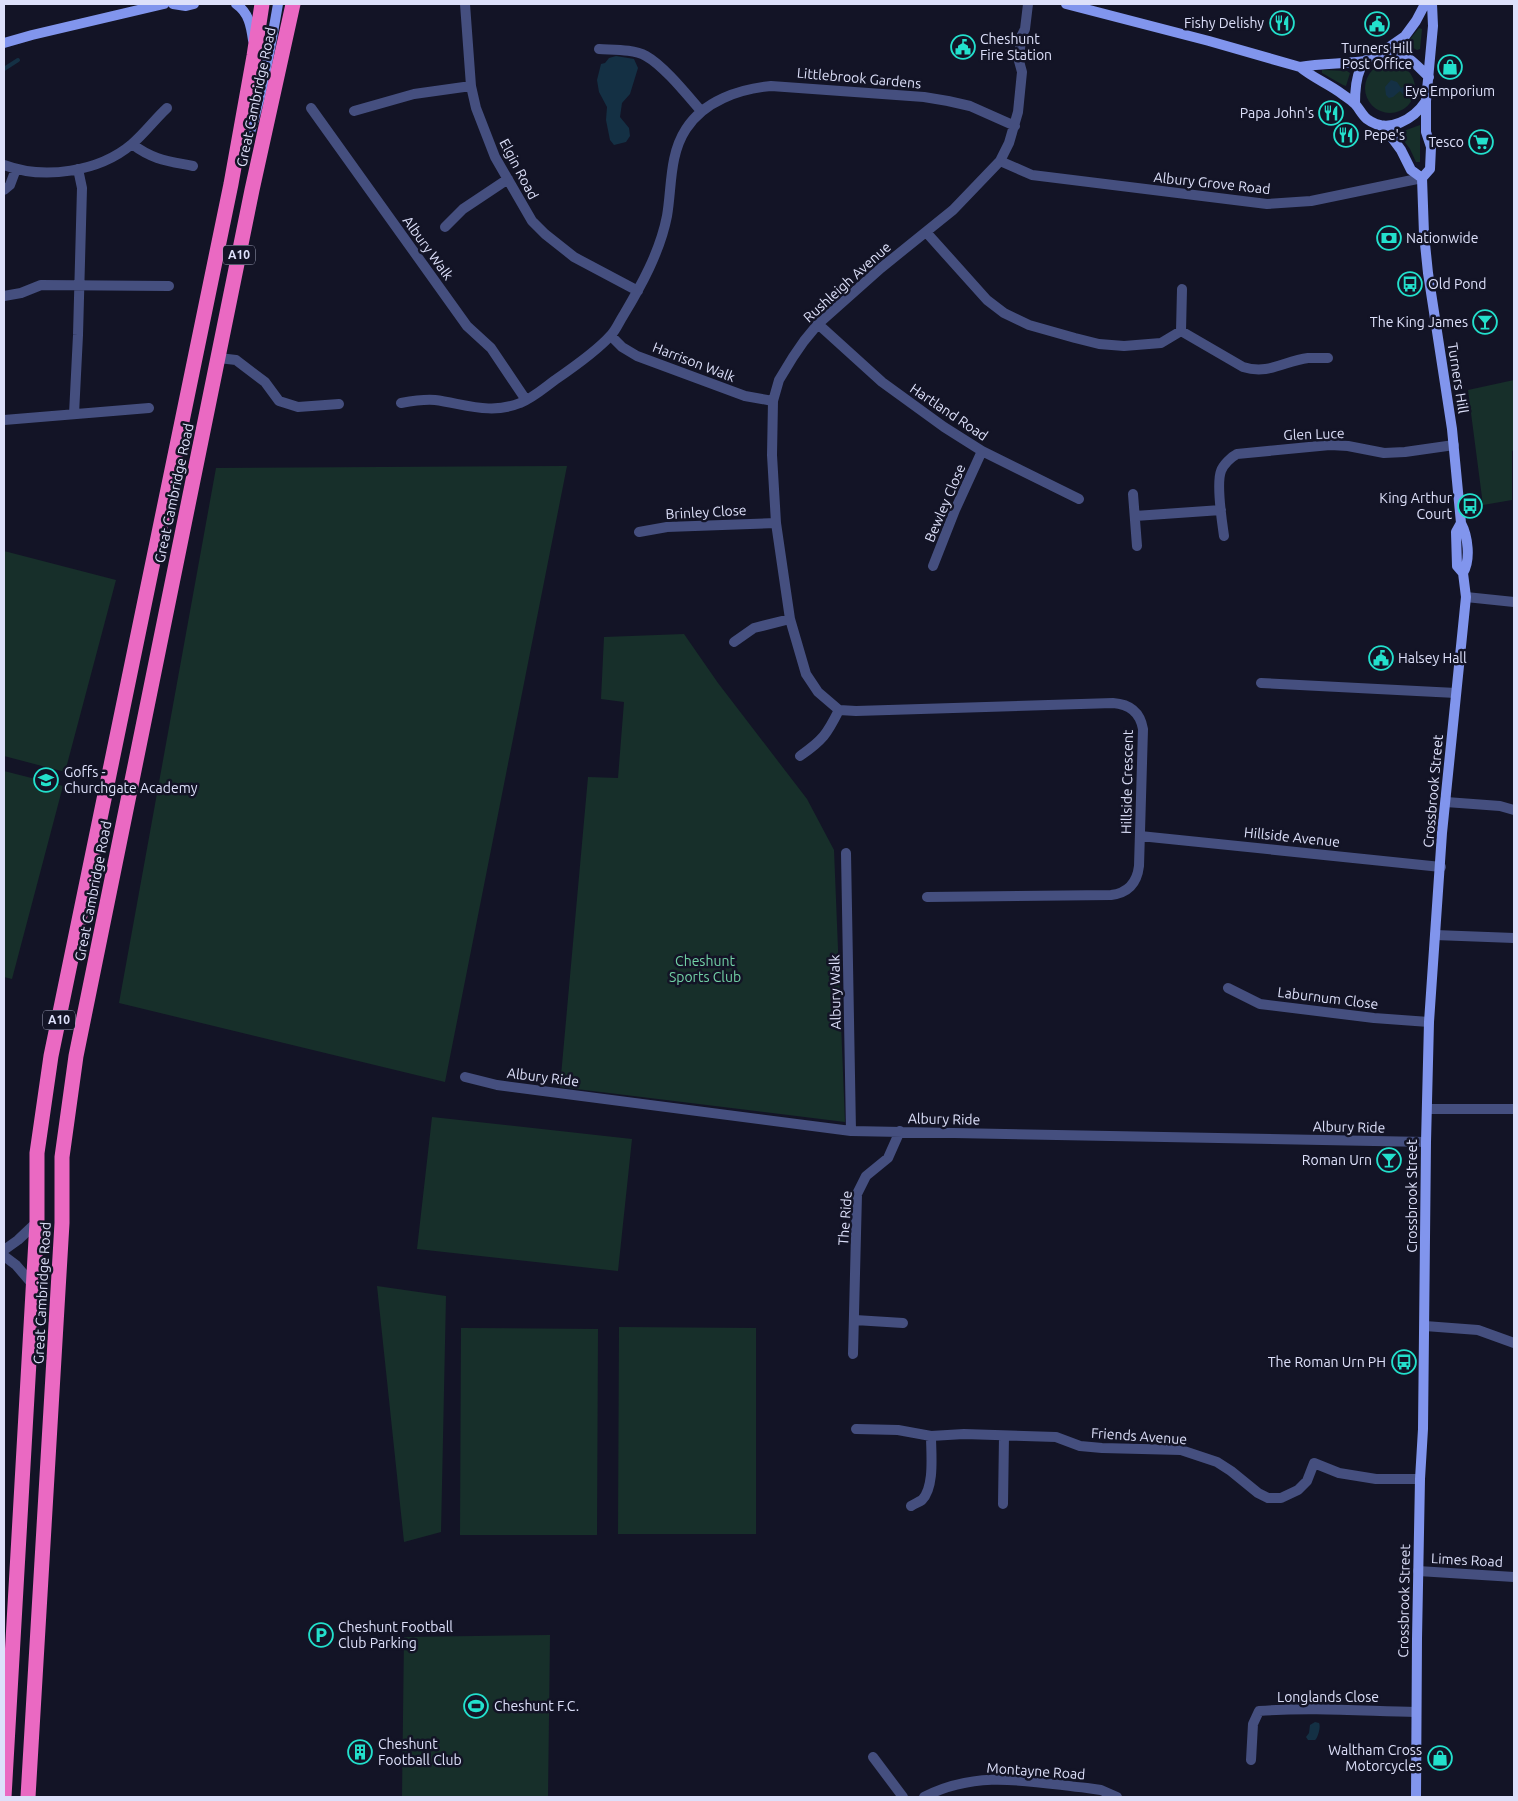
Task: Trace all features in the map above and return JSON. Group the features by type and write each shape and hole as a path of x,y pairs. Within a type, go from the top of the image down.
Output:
{"highway":[{"name":"Great Cambridge Road","path":"4,1797 34,1286 37,1222 37,1153 51,1056 231,184 262,4"},
{"name":"Great Cambridge Road","path":"28,1797 62,1223 62,1157 67,1119 78,1047 176,559 219,358 252,190 293,4"}],"main road":[{"path":"4,43 164,4"},
{"path":"173,4 186,6 194,4"},
{"path":"236,4 242,8 249,20 254,56"},
{"path":"231,184 250,135 278,4"},
{"path":"1066,4 1209,40 1300,67 1311,76 1340,92 1355,104 1367,119 1380,125 1387,131 1401,150 1411,170 1422,178"},
{"path":"1300,67 1316,64 1345,64 1365,61 1405,36 1425,4"},
{"path":"1380,125 1403,123 1418,112 1426,101 1433,26 1432,4"},
{"path":"1382,52 1403,55 1416,64 1429,77"},
{"path":"1355,104 1355,85 1358,72 1365,61"},
{"name":"Turners Hill","path":"1426,101 1426,132 1432,146 1430,169 1422,178 1424,234 1431,296 1454,445 1461,523 1456,532 1458,566 1463,573 1466,596"},
{"name":"Crossbrook Street","path":"1416,1797 1418,1571 1423,1429 1429,1022 1446,802 1466,596"}],"street":[{"name":"Elgin Road","path":"465,4 471,86 482,126 495,157 532,221 545,234 582,262 638,291"},
{"name":"Rushleigh Avenue","path":"839,710 818,692 806,674 790,619 776,523 772,455 773,401 779,380 804,341 818,324 881,268 953,210 1000,161 1009,143 1018,112 1022,72 1019,61 1020,37 1024,29 1028,4"},
{"path":"599,49 631,51 645,55 701,111"},
{"path":"354,111 414,94 471,86"},
{"name":"Littlebrook Gardens","path":"401,403 436,400 489,410 501,409 526,400 577,365 611,336 638,291 655,252 666,218 677,148 686,128 701,111 720,99 747,89 770,86 924,97 970,106 1015,126"},
{"path":"4,165 16,169 51,172 78,169 103,162 132,144 167,108"},
{"name":"Albury Walk","path":"311,108 467,326 491,348 526,400"},
{"path":"132,144 145,154 166,161 193,166"},
{"name":"Albury Grove Road","path":"1000,161 1032,175 1267,204 1311,200 1422,178"},
{"path":"4,190 10,185 16,169"},
{"path":"74,414 82,188 78,169"},
{"path":"445,227 463,209 508,180"},
{"path":"926,232 987,300 1004,312 1029,325 1099,344 1124,346 1161,343 1181,331"},
{"path":"4,296 21,294 41,285 169,286"},
{"path":"1181,331 1182,288"},
{"name":"Hartland Road","path":"818,324 852,356 913,406 982,452 1079,499"},
{"path":"1181,331 1235,362 1254,370 1266,370 1307,358 1328,358"},
{"name":"Harrison Walk","path":"611,336 622,347 637,356 745,396 773,401"},
{"path":"219,358 236,360 265,382 279,401 298,408 339,404"},
{"path":"4,420 150,408"},
{"name":"Glen Luce","path":"1224,536 1220,472 1228,461 1237,454 1330,445 1348,446 1384,453 1454,445"},
{"name":"Bewley Close","path":"933,566 954,510 982,452"},
{"path":"1133,494 1137,546"},
{"path":"1135,516 1221,510"},
{"name":"Brinley Close","path":"639,532 666,527 776,523"},
{"path":"1466,596 1514,602"},
{"path":"734,642 754,628 790,619"},
{"path":"1261,683 1456,693"},
{"name":"Hillside Crescent","path":"839,710 1113,703 1124,704 1139,716 1143,729 1138,873 1129,888 1118,894 928,897"},
{"path":"800,756 820,742 839,710"},
{"path":"1446,802 1500,806 1514,810"},
{"name":"Hillside Avenue","path":"1140,836 1441,867"},
{"name":"Albury Walk","path":"846,853 851,1131"},
{"path":"1436,935 1514,938"},
{"name":"Laburnum Close","path":"1228,988 1260,1004 1364,1017 1429,1022"},
{"name":"Albury Ride","path":"465,1077 497,1085 851,1131 1426,1142"},
{"path":"1427,1109 1514,1109"},
{"name":"The Ride","path":"853,1354 857,1194 866,1176 888,1158 900,1131"},
{"path":"4,1250 37,1222"},
{"path":"4,1256 16,1265 34,1286"},
{"path":"855,1320 903,1323"},
{"path":"1425,1326 1478,1330 1514,1343"},
{"name":"Friends Avenue","path":"856,1429 898,1430 930,1436 964,1434 1056,1437 1080,1446 1181,1450 1217,1462 1258,1493 1268,1498 1281,1498 1298,1490 1307,1481 1314,1464 1339,1473 1376,1479 1420,1479"},
{"path":"911,1506 921,1500 926,1494 929,1485 931,1475 930,1436"},
{"path":"1003,1504 1004,1436"},
{"name":"Limes Road","path":"1418,1571 1514,1577"},
{"name":"Longlands Close","path":"1251,1760 1253,1724 1259,1712 1300,1710 1416,1712"},
{"path":"873,1757 902,1797"},
{"name":"Montayne Road","path":"924,1797 956,1784 998,1779 1088,1788 1117,1797"}],"green space":[{"path":"1419,28 1422,29 1420,49 1417,50 1406,44"},
{"path":"1390,63 1408,70 1415,88 1408,106 1390,113 1372,106 1365,88 1372,70"},
{"path":"1322,70 1347,71 1350,73 1346,86 1322,73"},
{"path":"1420,125 1420,162 1416,162 1410,149 1398,133"},
{"path":"1514,380 1512,500 1483,505 1468,390"},
{"path":"567,466 445,1082 119,1003 216,468"},
{"path":"4,551 116,580 65,772 4,756"},
{"name":"Cheshunt Sports Club","path":"684,634 718,683 807,799 834,850 845,1122 560,1087 588,777 618,778 624,702 601,699 604,637"},
{"path":"4,771 63,786 12,979 4,977"},
{"path":"432,1117 632,1139 618,1271 417,1249"},
{"path":"377,1286 446,1296 441,1532 404,1542"},
{"path":"619,1327 756,1328 756,1534 618,1534"},
{"path":"461,1328 598,1329 597,1535 460,1535"},
{"name":"Cheshunt F.C.","path":"550,1635 548,1797 402,1797 404,1637"}],"water":[{"path":"616,56 634,59 638,68 630,94 622,103 620,117 629,128 630,136 626,142 614,145 610,140 606,120 607,107 599,92 597,80 601,64 605,63 609,58"},
{"path":"1391,80 1397,82 1401,88 1410,84 1414,86 1411,98 1406,98 1400,91 1389,98 1386,95 1385,87"},
{"path":"1315,1722 1320,1725 1318,1735 1315,1740 1308,1740 1306,1737 1309,1733 1310,1725"}],"waterway":[{"path":"4,69 18,60"}],"place":[{"name":"Fishy Delishy","path":"1282,23"},
{"name":"Turners Hill Post Office","path":"1377,24"},
{"name":"Cheshunt Fire Station","path":"963,47"},
{"name":"Eye Emporium","path":"1450,67"},
{"name":"Papa John's","path":"1331,113"},
{"name":"Pepe's","path":"1346,135"},
{"name":"Tesco","path":"1481,142"},
{"name":"Nationwide","path":"1389,238"},
{"name":"Old Pond","path":"1410,284"},
{"name":"The King James","path":"1485,322"},
{"name":"King Arthur Court","path":"1470,506"},
{"name":"Halsey Hall","path":"1381,658"},
{"name":"Goffs - Churchgate Academy","path":"46,780"},
{"name":"Roman Urn","path":"1389,1160"},
{"name":"The Roman Urn PH","path":"1404,1362"},
{"name":"Cheshunt Football Club Parking","path":"321,1635"},
{"name":"Cheshunt F.C.","path":"476,1706"},
{"name":"Cheshunt Football Club","path":"360,1752"},
{"name":"Waltham Cross Motorcycles","path":"1440,1758"}]}
